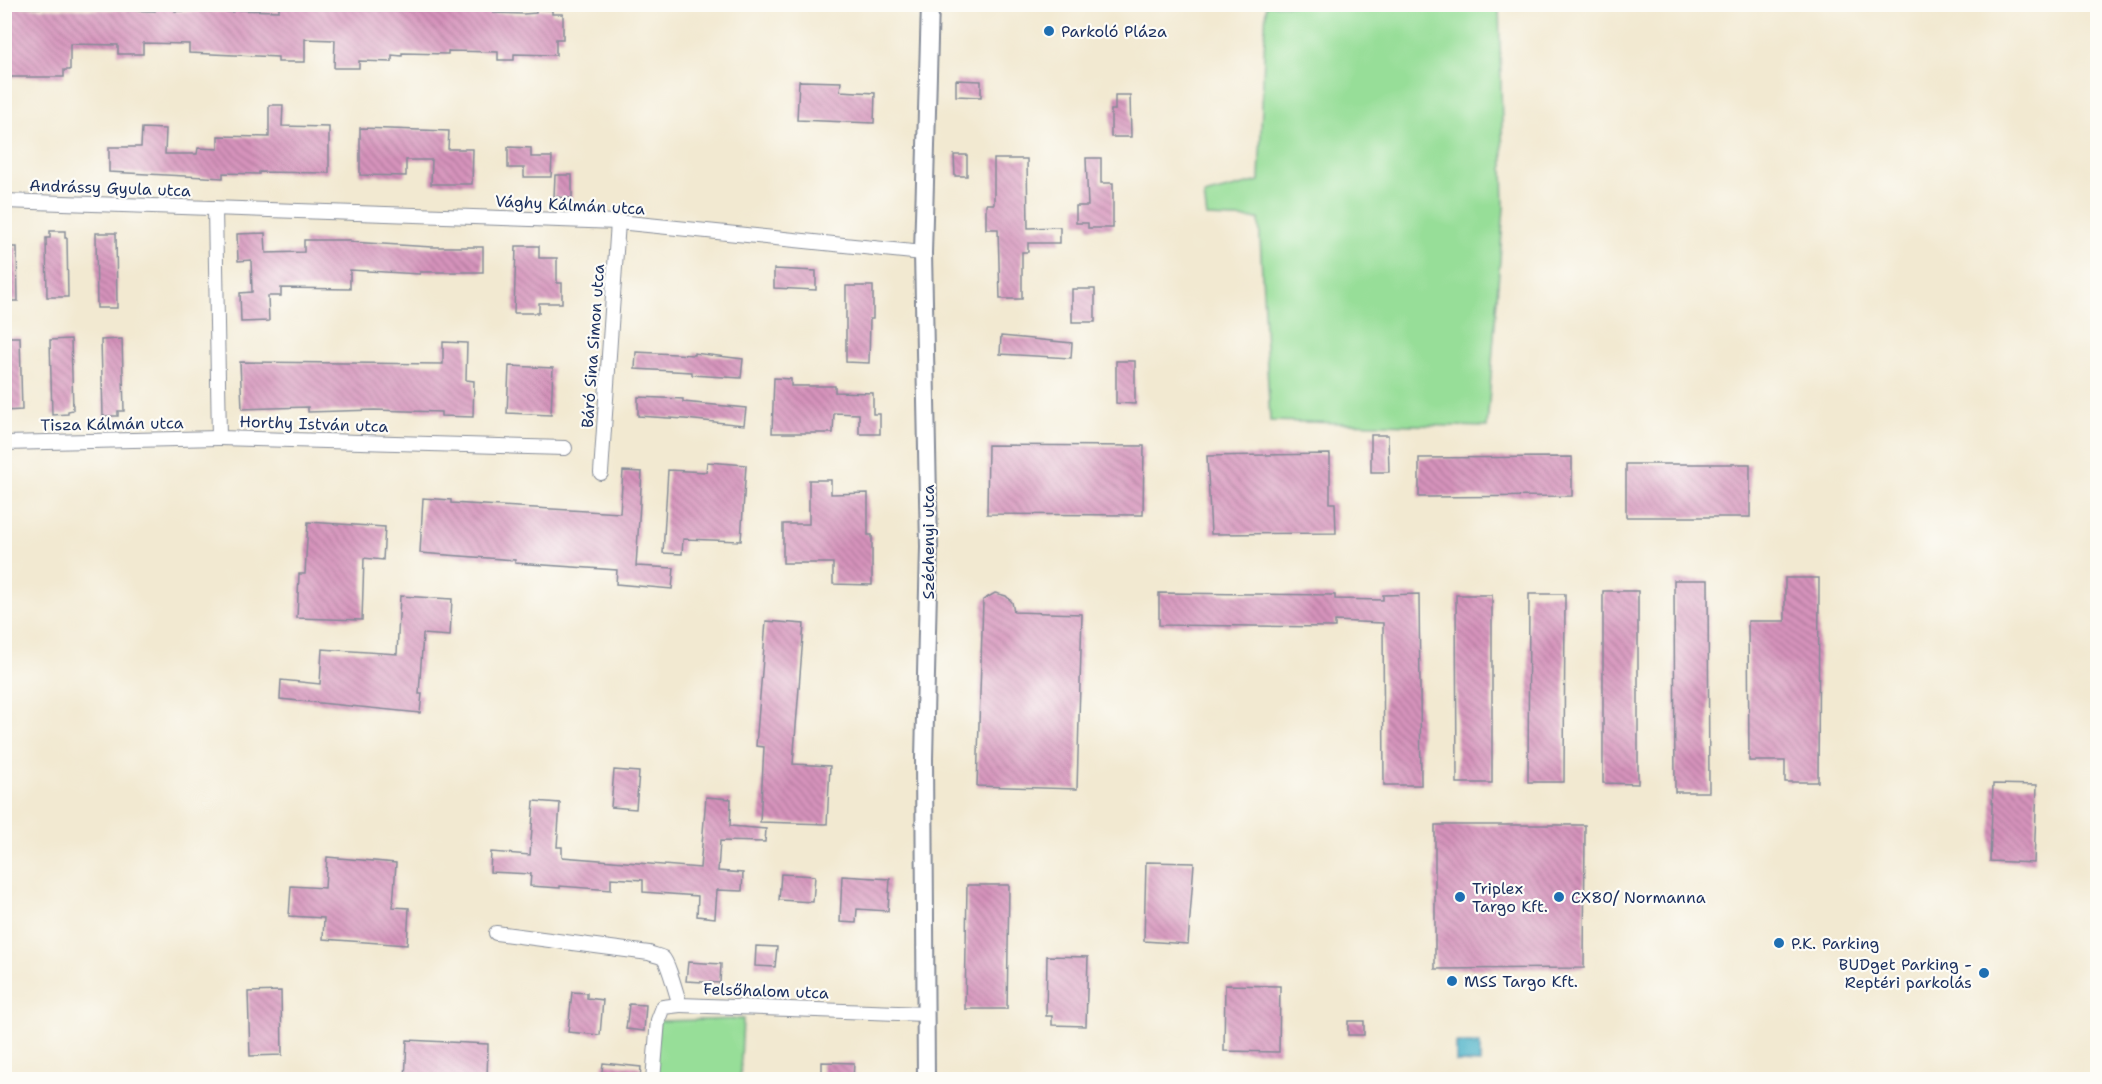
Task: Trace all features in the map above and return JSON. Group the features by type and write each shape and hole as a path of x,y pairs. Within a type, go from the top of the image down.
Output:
{"street":[{"name":"Széchenyi utca","path":"926,1080 924,758 929,547 923,253 930,4"},
{"name":"Andrássy Gyula utca","path":"4,201 215,208"},
{"name":"Vághy Kálmán utca","path":"215,208 618,222 923,253"},
{"name":"Horthy István utca","path":"215,208 219,438 565,448"},
{"name":"Báró Sina Simon utca","path":"601,473 618,222"},
{"name":"Tisza Kálmán utca","path":"4,443 219,438"},
{"name":"Felsőhalom utca","path":"496,933 649,953 664,958 669,967 680,1005 925,1014"},
{"path":"653,1080 658,1020 663,1006 680,1005"}],"green space":[{"path":"1266,5 1499,5 1504,207 1487,427 1270,421 1259,219 1207,217 1204,195 1259,181"},
{"path":"743,1019 740,1079 653,1080 658,1021"}],"water":[{"path":"1456,1043 1480,1043 1480,1063 1456,1062"}],"building":[{"path":"279,4 375,7 413,4 413,6 457,7 457,4 473,4 473,9 493,10 493,13 523,14 536,13 536,9 552,10 552,14 563,14 563,39 556,39 556,55 514,54 514,60 498,60 498,52 402,53 402,56 392,55 392,62 359,61 359,68 334,68 335,40 305,39 305,62 278,62 278,57 189,53 189,44 143,43 143,54 118,54 118,45 70,44 70,70 64,70 64,77 7,77 8,7 155,11 155,8 175,9 175,11 233,12 233,10 279,11"},
{"path":"956,80 981,81 981,97 956,96"},
{"path":"799,81 841,82 840,91 875,93 874,123 797,120"},
{"path":"1115,95 1130,95 1131,137 1111,137 1111,110 1115,110"},
{"path":"269,105 283,105 282,126 329,127 329,173 223,173 223,178 109,172 109,147 141,147 142,128 166,129 165,154 197,154 198,148 218,149 218,136 269,137"},
{"path":"360,128 449,131 448,149 473,149 472,184 431,184 432,160 406,160 406,176 360,175"},
{"path":"508,147 531,148 531,157 552,157 551,177 524,177 524,168 508,168"},
{"path":"954,155 967,155 967,176 955,176"},
{"path":"1086,158 1101,158 1101,183 1113,183 1113,228 1088,228 1088,223 1076,223 1076,206 1088,206"},
{"path":"994,159 1027,159 1028,228 1060,227 1060,243 1028,243 1028,252 1022,252 1022,299 1000,299 998,229 986,229 986,204 994,204"},
{"path":"555,175 572,175 572,198 554,197"},
{"path":"50,231 65,231 65,238 67,238 68,297 47,297 46,238 50,238"},
{"path":"96,233 116,233 117,308 97,308"},
{"path":"265,233 266,253 304,252 304,240 350,240 350,242 432,247 483,247 483,272 420,272 420,274 350,270 350,289 281,288 281,296 268,296 269,321 241,322 240,293 252,292 251,260 238,261 237,234"},
{"path":"516,246 539,246 539,258 557,258 557,283 562,283 562,303 539,303 539,313 514,313"},
{"path":"4,247 17,247 18,301 4,301"},
{"path":"774,269 816,271 816,290 774,288"},
{"path":"846,286 873,286 869,363 846,362"},
{"path":"1072,289 1095,289 1095,322 1072,322"},
{"path":"1001,336 1072,343 1071,358 1000,354"},
{"path":"4,337 20,337 22,410 4,411"},
{"path":"71,339 73,410 68,411 68,414 52,415 50,340"},
{"path":"122,339 124,411 118,411 118,416 103,416 101,340"},
{"path":"443,342 467,343 466,380 474,381 473,417 441,416 441,412 374,410 308,412 308,407 242,409 240,362 443,364"},
{"path":"636,352 694,355 694,353 743,359 741,378 692,375 692,372 635,369"},
{"path":"1116,361 1135,361 1135,404 1116,403"},
{"path":"509,366 553,368 551,415 507,413"},
{"path":"774,378 791,379 791,386 835,386 835,392 873,393 873,414 880,414 880,434 859,434 859,414 834,413 833,433 772,433"},
{"path":"638,397 683,399 683,402 746,408 744,425 638,416"},
{"path":"1371,435 1388,435 1389,472 1371,472"},
{"path":"988,445 1144,446 1143,515 987,514"},
{"path":"1330,454 1330,503 1335,503 1336,533 1211,534 1207,456"},
{"path":"1572,457 1572,496 1419,497 1419,458"},
{"path":"707,462 746,465 741,541 683,539 682,554 663,553 668,470 706,472"},
{"path":"1626,464 1750,464 1750,517 1626,517"},
{"path":"623,471 642,472 636,566 674,568 672,589 616,584 617,570 420,553 423,498 451,500 451,503 620,513"},
{"path":"809,480 831,480 831,494 868,493 868,535 872,535 872,585 833,584 833,563 783,563 783,524 809,524"},
{"path":"308,522 385,527 383,560 364,558 362,620 297,618 299,574 305,574"},
{"path":"1785,578 1819,578 1818,782 1785,782 1785,761 1749,761 1748,621 1785,621"},
{"path":"1674,580 1708,580 1709,792 1675,792"},
{"path":"1603,591 1638,591 1638,784 1603,783"},
{"path":"995,593 1006,596 1012,602 1014,612 1082,614 1077,789 977,786 983,600"},
{"path":"1159,593 1335,595 1335,599 1383,600 1383,595 1419,594 1421,785 1384,785 1383,623 1335,621 1335,627 1159,625"},
{"path":"1529,594 1565,594 1564,782 1528,782"},
{"path":"1456,595 1492,595 1492,783 1457,783"},
{"path":"400,596 452,599 450,636 423,634 420,713 280,699 281,680 320,684 322,649 397,654"},
{"path":"766,621 804,624 793,764 830,766 827,824 760,822 764,747 756,746"},
{"path":"614,770 639,772 636,809 611,807"},
{"path":"1993,784 2037,785 2034,863 1990,861"},
{"path":"706,797 731,799 730,826 766,829 765,842 720,841 718,871 743,873 742,891 717,890 715,918 697,916 698,896 643,892 643,880 611,878 611,890 560,886 560,888 530,886 531,874 490,872 491,852 530,855 534,801 560,803 557,847 562,847 562,857 700,868"},
{"path":"1435,825 1585,825 1584,968 1435,969"},
{"path":"327,857 396,863 393,907 409,908 407,945 323,939 324,918 289,916 291,886 325,888"},
{"path":"1146,862 1194,863 1188,944 1144,941"},
{"path":"781,874 815,876 813,902 779,900"},
{"path":"842,876 890,879 888,911 857,909 856,923 840,922"},
{"path":"967,885 1009,885 1007,1009 965,1009"},
{"path":"756,946 777,947 775,967 755,966"},
{"path":"1047,956 1088,957 1086,1026 1052,1025 1052,1016 1046,1016"},
{"path":"688,962 721,964 720,983 686,981"},
{"path":"1225,985 1280,986 1279,1052 1224,1051"},
{"path":"281,991 282,1055 250,1056 248,992"},
{"path":"572,992 587,993 587,998 603,1000 600,1035 568,1032"},
{"path":"629,1004 646,1005 644,1031 626,1029"},
{"path":"1348,1021 1364,1021 1364,1035 1348,1035"},
{"path":"407,1040 488,1044 487,1080 405,1080"},
{"path":"822,1062 854,1063 853,1080 822,1080"},
{"path":"603,1063 641,1067 640,1080 601,1080"}],"place":[{"name":"Parkoló Pláza","path":"1049,31"},
{"name":"Triplex Targo Kft.","path":"1460,897"},
{"name":"CX80/ Normanna","path":"1559,897"},
{"name":"P.K. Parking","path":"1779,943"},
{"name":"BUDget Parking - Reptéri parkolás","path":"1984,973"},
{"name":"MSS Targo Kft.","path":"1452,981"}]}
